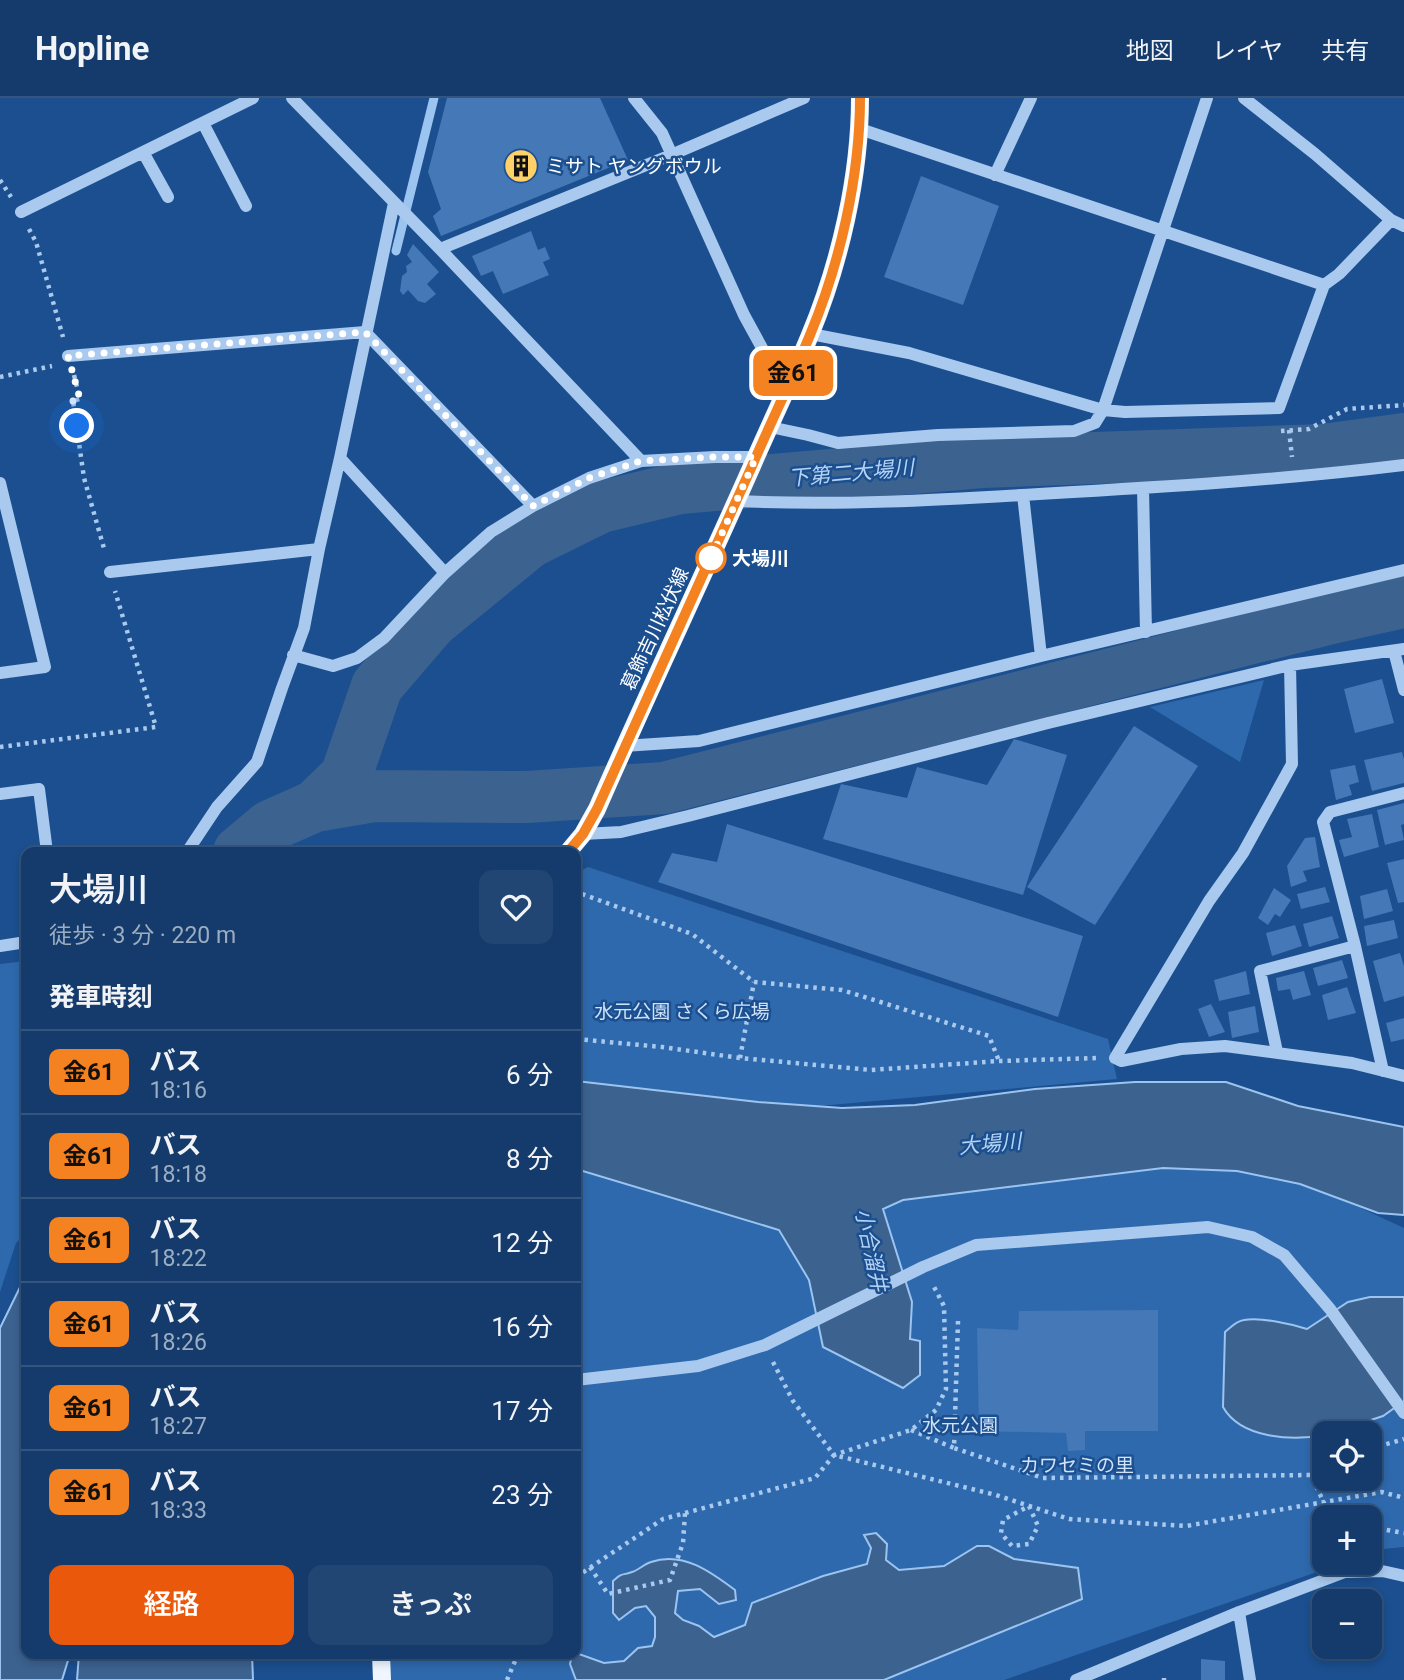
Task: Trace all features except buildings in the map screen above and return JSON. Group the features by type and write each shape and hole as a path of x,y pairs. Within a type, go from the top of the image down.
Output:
{"main road":[{"name":"葛飾吉川松伏線","path":"572,847 597,809 811,334 834,268 853,188 860,129 860,98"},
{"path":"381,1659 382,1680"}],"street":[{"path":"21,212 253,98"},
{"path":"292,98 641,461"},
{"path":"634,98 662,133 744,315 785,390"},
{"path":"440,249 804,98"},
{"path":"995,175 1031,98"},
{"path":"769,427 838,443 939,435 1074,431 1095,423 1103,410 1207,98"},
{"path":"1244,98 1315,154 1391,220 1404,226"},
{"path":"203,122 246,206"},
{"path":"860,129 1324,285"},
{"path":"143,152 168,197"},
{"path":"190,847 217,807 257,762 304,628 318,550 394,203"},
{"path":"811,334 909,353 1103,410 1125,412 1279,408 1324,285 1339,274 1391,220"},
{"path":"69,359 365,332"},
{"path":"365,332 533,506"},
{"path":"293,655 333,666 357,659 384,638 445,573 491,532 533,506 589,478 641,461 715,457 754,461"},
{"path":"340,458 445,573"},
{"path":"737,501 792,504 910,502 1317,476 1404,465"},
{"path":"0,482 6,533 45,667 0,673"},
{"path":"1143,488 1146,632"},
{"path":"1023,495 1041,656"},
{"path":"110,572 318,550"},
{"path":"623,748 699,741 1404,570"},
{"path":"583,834 621,832 688,816 1048,723 1290,665 1399,650 1404,690"},
{"path":"1290,665 1292,764 1243,853 1209,901 1115,1058 1121,1061 1181,1049 1224,1046 1352,1063 1404,1076"},
{"path":"0,794 39,789 46,847"},
{"path":"1384,1071 1323,822 1331,812 1404,793"},
{"path":"0,946 21,943"},
{"path":"1277,1052 1260,971 1355,946"},
{"path":"581,1379 698,1366 765,1345 923,1267 976,1245 1208,1227 1252,1237 1284,1255 1331,1309 1403,1412"},
{"path":"1076,1680 1239,1612 1345,1572 1382,1571 1404,1576"},
{"path":"1239,1612 1250,1680"}],"path":[{"path":"0,180 36,242 80,399 73,401 84,478 156,727 0,747"},
{"path":"0,377 69,359"},
{"path":"1273,408 1273,431 1309,429 1347,409 1404,405"},
{"path":"1289,430 1293,464"},
{"path":"582,894 692,934 754,982 842,990 989,1036 999,1061"},
{"path":"740,1058 754,982"},
{"path":"581,1040 871,1070 999,1061 1115,1058"},
{"path":"581,1573 663,1519 815,1478 834,1455 911,1430 936,1410 946,1389 944,1306"},
{"path":"954,1448 958,1321"},
{"path":"765,1345 793,1401 834,1455 963,1486 1069,1519 1186,1526 1382,1492 1404,1497"},
{"path":"911,1430 954,1448 1043,1478 1311,1475 1324,1503"},
{"path":"1382,1445 1404,1439"},
{"path":"1029,1506 1038,1527 1029,1544 1012,1546 1001,1533 1003,1520 1029,1506"},
{"path":"590,1567 608,1594 670,1580 683,1543 685,1513"},
{"path":"1382,1529 1404,1533"},
{"path":"507,1680 517,1659"}],"green space":[{"path":"1264,680 1240,762 1150,707"},
{"name":"水元公園 さくら広場","path":"588,867 1108,1039 1117,1079 581,1128 581,870"},
{"path":"21,962 21,1238 16,1243 0,1292 0,964"},
{"name":"水元公園","path":"1272,1167 1404,1228 1404,1547 1382,1549 1382,1505 1312,1505 1312,1574 1004,1680 388,1680 387,1659 581,1659 581,1171"}],"water":[{"name":"小合溜井","path":"581,1082 758,1102 842,1108 915,1105 1035,1089 1135,1082 1226,1082 1298,1106 1404,1127 1404,1215 1378,1213 1300,1184 1237,1171 1163,1168 903,1200 883,1209 912,1302 910,1339 920,1341 920,1375 903,1388 823,1347 809,1280 779,1230 581,1171"},
{"path":"21,1285 21,1659 68,1659 62,1680 0,1680 0,1328"},
{"path":"1370,1297 1404,1297 1404,1401 1383,1416 1368,1421 1312,1421 1312,1437 1283,1437 1255,1432 1231,1418 1223,1407 1225,1332 1236,1323 1251,1319 1307,1329 1348,1302"},
{"path":"876,1533 887,1544 886,1560 899,1570 944,1566 977,1546 989,1546 1014,1559 1078,1568 1082,1599 884,1680 576,1680 570,1664 571,1659 581,1659 581,1655 604,1663 624,1661 638,1648 652,1646 655,1617 646,1606 635,1608 619,1620 613,1613 613,1581 621,1575 651,1562 674,1559 696,1565 716,1576 735,1590 736,1600 719,1604 700,1589 678,1591 675,1613 714,1637 745,1625 752,1603 823,1576 867,1564 871,1548 864,1535"},
{"path":"79,1659 252,1659 253,1680 77,1680"}],"waterway":[{"path":"396,251 434,98"},
{"name":"下第二大場川","path":"315,806 346,776 377,686 431,623 530,542 601,507 680,488 982,462 1323,450 1404,439"},
{"name":"下第二大場川","path":"245,847 270,826 315,806 374,796 527,797 664,788 1331,618 1404,602"}],"bus line":[{"name":"金61","path":"572,847 597,809 811,334 834,268 853,188 860,129 860,98"}],"place":[{"name":"ミサト ヤングボウル","path":"521,166"},
{"name":"大場川","path":"711,558"}],"route":[{"path":"77,426 73,401 80,399 68,356 365,332 533,506 589,478 641,461 756,457 711,558"}],"park label":[{"name":"カワセミの里","path":"1077,1465"}]}
